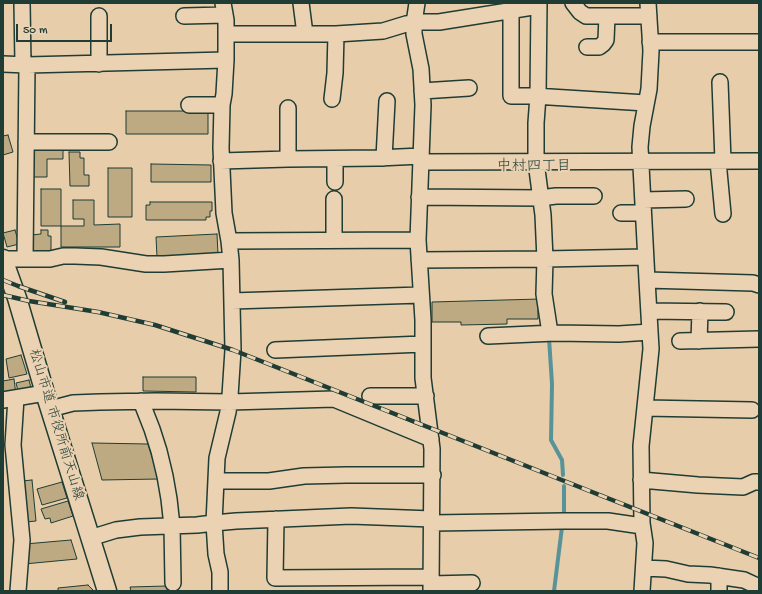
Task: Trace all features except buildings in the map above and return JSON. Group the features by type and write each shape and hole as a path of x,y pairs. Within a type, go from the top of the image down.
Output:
{"street":[{"path":"22,3 25,65 26,142 25,259"},
{"path":"301,3 305,34"},
{"path":"417,3 414,34 421,69 423,105 418,240 423,320 423,378 431,439 431,584"},
{"path":"573,3 580,12 586,16 607,16 649,9 650,42 648,89 640,147 646,280 651,349 641,446 642,526 645,543 642,591"},
{"path":"226,34 336,34 383,31 406,24 439,22 511,11 539,5 536,162 543,215 545,259 544,294 550,333"},
{"path":"184,16 224,9 226,34 226,60 222,105 221,161 224,214 231,260 232,350 230,402 217,458 214,523 216,554 220,572 220,591"},
{"path":"511,11 512,96 538,96 646,103"},
{"path":"99,64 101,16"},
{"path":"587,46 599,46 606,40 607,16"},
{"path":"332,99 335,73 336,34"},
{"path":"650,42 759,42"},
{"path":"3,64 99,64 226,60"},
{"path":"720,82 720,161 723,214"},
{"path":"422,91 469,88"},
{"path":"384,158 387,101"},
{"path":"189,105 222,105"},
{"path":"288,108 288,159"},
{"path":"26,142 109,142"},
{"path":"221,161 257,159 384,158 536,162 759,161"},
{"path":"335,159 335,182"},
{"path":"419,197 540,198 556,196 594,196"},
{"path":"334,199 334,240"},
{"path":"621,213 643,207 686,199"},
{"path":"229,241 418,240"},
{"path":"3,259 75,256 101,257 146,264 231,260"},
{"path":"419,260 646,257"},
{"name":"松山市道 市役所前天山線","path":"3,259 18,302 47,401 107,591"},
{"path":"646,280 753,283 759,285"},
{"path":"232,302 421,295"},
{"path":"649,311 726,312"},
{"path":"699,341 700,312"},
{"path":"488,336 550,333 619,334 650,332"},
{"path":"680,341 759,339"},
{"path":"275,350 423,344"},
{"path":"370,396 426,396"},
{"path":"18,591 22,540 9,399 73,403 141,401 230,402 334,399 431,439"},
{"path":"141,401 159,451 165,476 172,526 173,583"},
{"path":"645,408 752,410"},
{"path":"3,457 13,445"},
{"path":"216,481 269,481 304,476 432,475"},
{"path":"641,480 743,487 754,482 759,482"},
{"path":"90,538 116,530 140,527 351,516 432,521 608,521 642,526"},
{"path":"276,519 275,578 431,584 472,583"},
{"path":"644,568 666,569 688,574 710,575 719,584 744,580 759,587"}],"waterway":[{"path":"549,338 552,384 551,440 562,460 563,475"},
{"path":"564,486 564,515"},
{"path":"554,591 562,527"}],"railway":[{"path":"3,280 65,302"},
{"path":"3,295 29,301 98,312 155,325 233,350 759,558"}],"district":[{"name":"中村四丁目","path":"534,168"}]}
